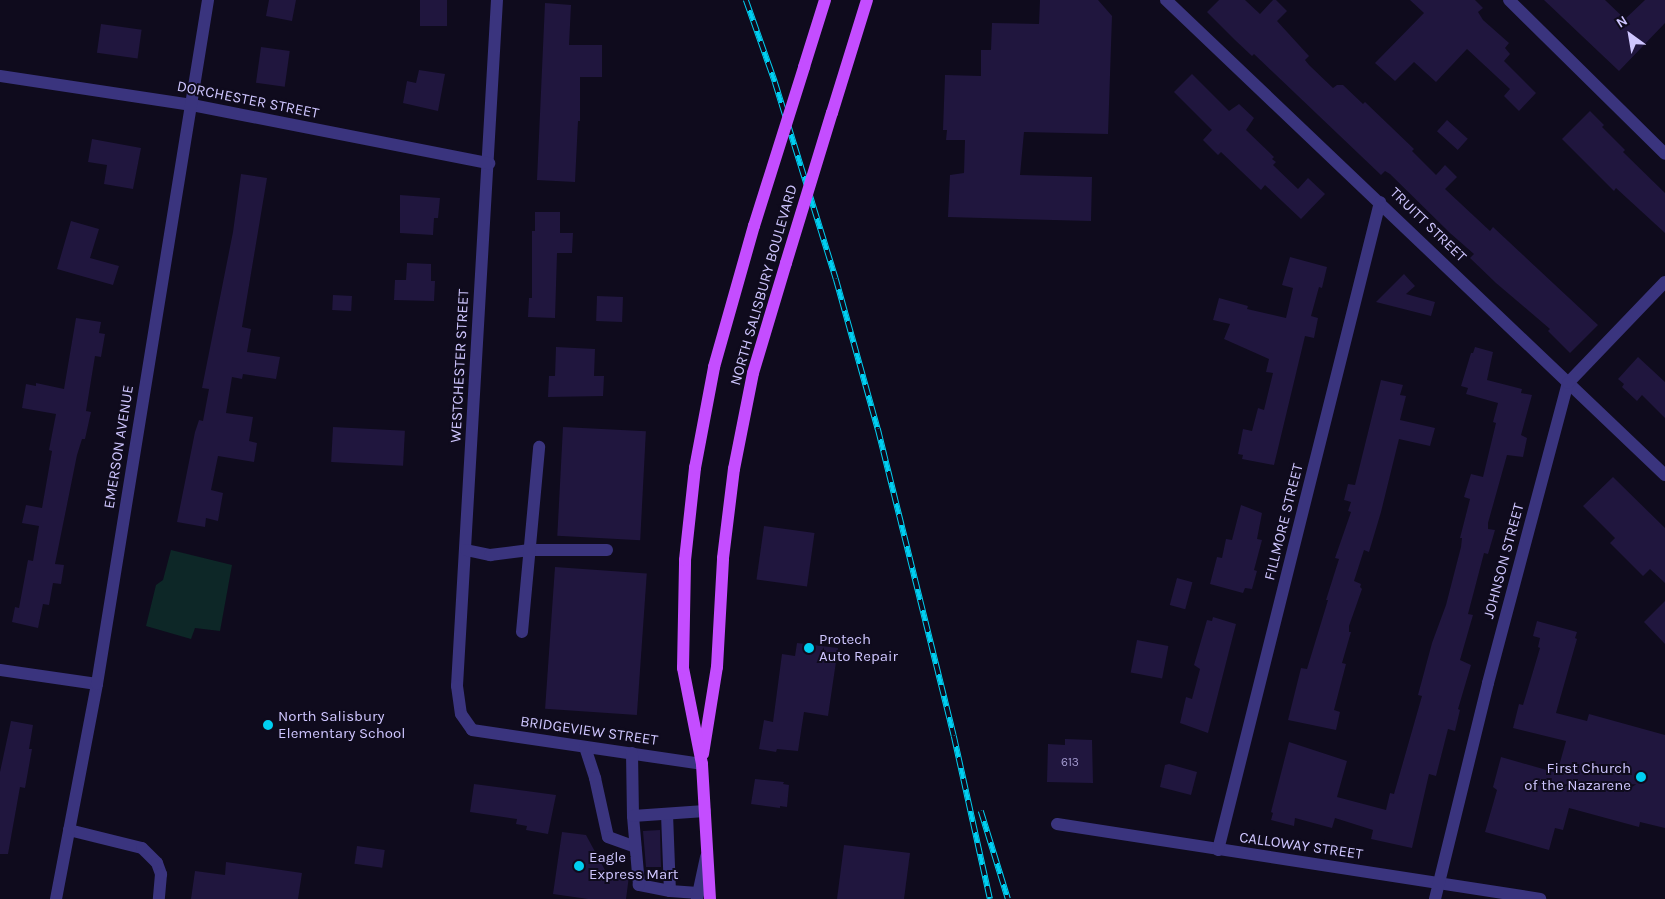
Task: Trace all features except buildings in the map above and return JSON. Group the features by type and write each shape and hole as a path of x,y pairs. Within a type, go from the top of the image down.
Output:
{"main road":[{"name":"NORTH SALISBURY BOULEVARD","path":"710,899 702,764 683,668 685,560 695,468 714,367 754,226 825,0"},
{"name":"NORTH SALISBURY BOULEVARD","path":"702,764 717,667 723,558 734,469 752,373 867,0"}],"street":[{"name":"EMERSON AVENUE","path":"56,899 97,684 208,0"},
{"name":"WESTCHESTER STREET","path":"472,730 461,714 457,686 489,163 497,0"},
{"name":"TRUITT STREET","path":"1166,0 1665,475"},
{"path":"1509,0 1665,154"},
{"name":"DORCHESTER STREET","path":"0,76 192,105 489,163"},
{"name":"FILLMORE STREET","path":"1218,850 1380,202"},
{"name":"JOHNSON STREET","path":"1435,899 1488,683 1568,383 1665,282"},
{"path":"522,632 538,448"},
{"path":"466,550 490,555 530,550 607,550"},
{"path":"0,670 97,684"},
{"name":"BRIDGEVIEW STREET","path":"472,730 702,764"},
{"path":"586,747 596,778 608,838 636,847"},
{"path":"632,754 633,816 639,885 698,896 707,849"},
{"path":"633,816 705,811"},
{"path":"667,814 670,891"},
{"name":"CALLOWAY STREET","path":"1057,824 1540,899"},
{"path":"69,830 142,848 157,863 161,874 159,899"}],"green space":[{"path":"171,550 232,565 220,631 195,628 191,639 146,626 156,585 163,580"}],"railway":[{"path":"746,0 775,82 836,279 878,429 954,736 990,899"},
{"path":"981,811 1008,899"}],"place":[{"name":"Protech Auto Repair","path":"809,648"},
{"name":"North Salisbury Elementary School","path":"268,725"},
{"name":"First Church of the Nazarene","path":"1641,777"},
{"name":"Eagle Express Mart","path":"579,866"}]}
